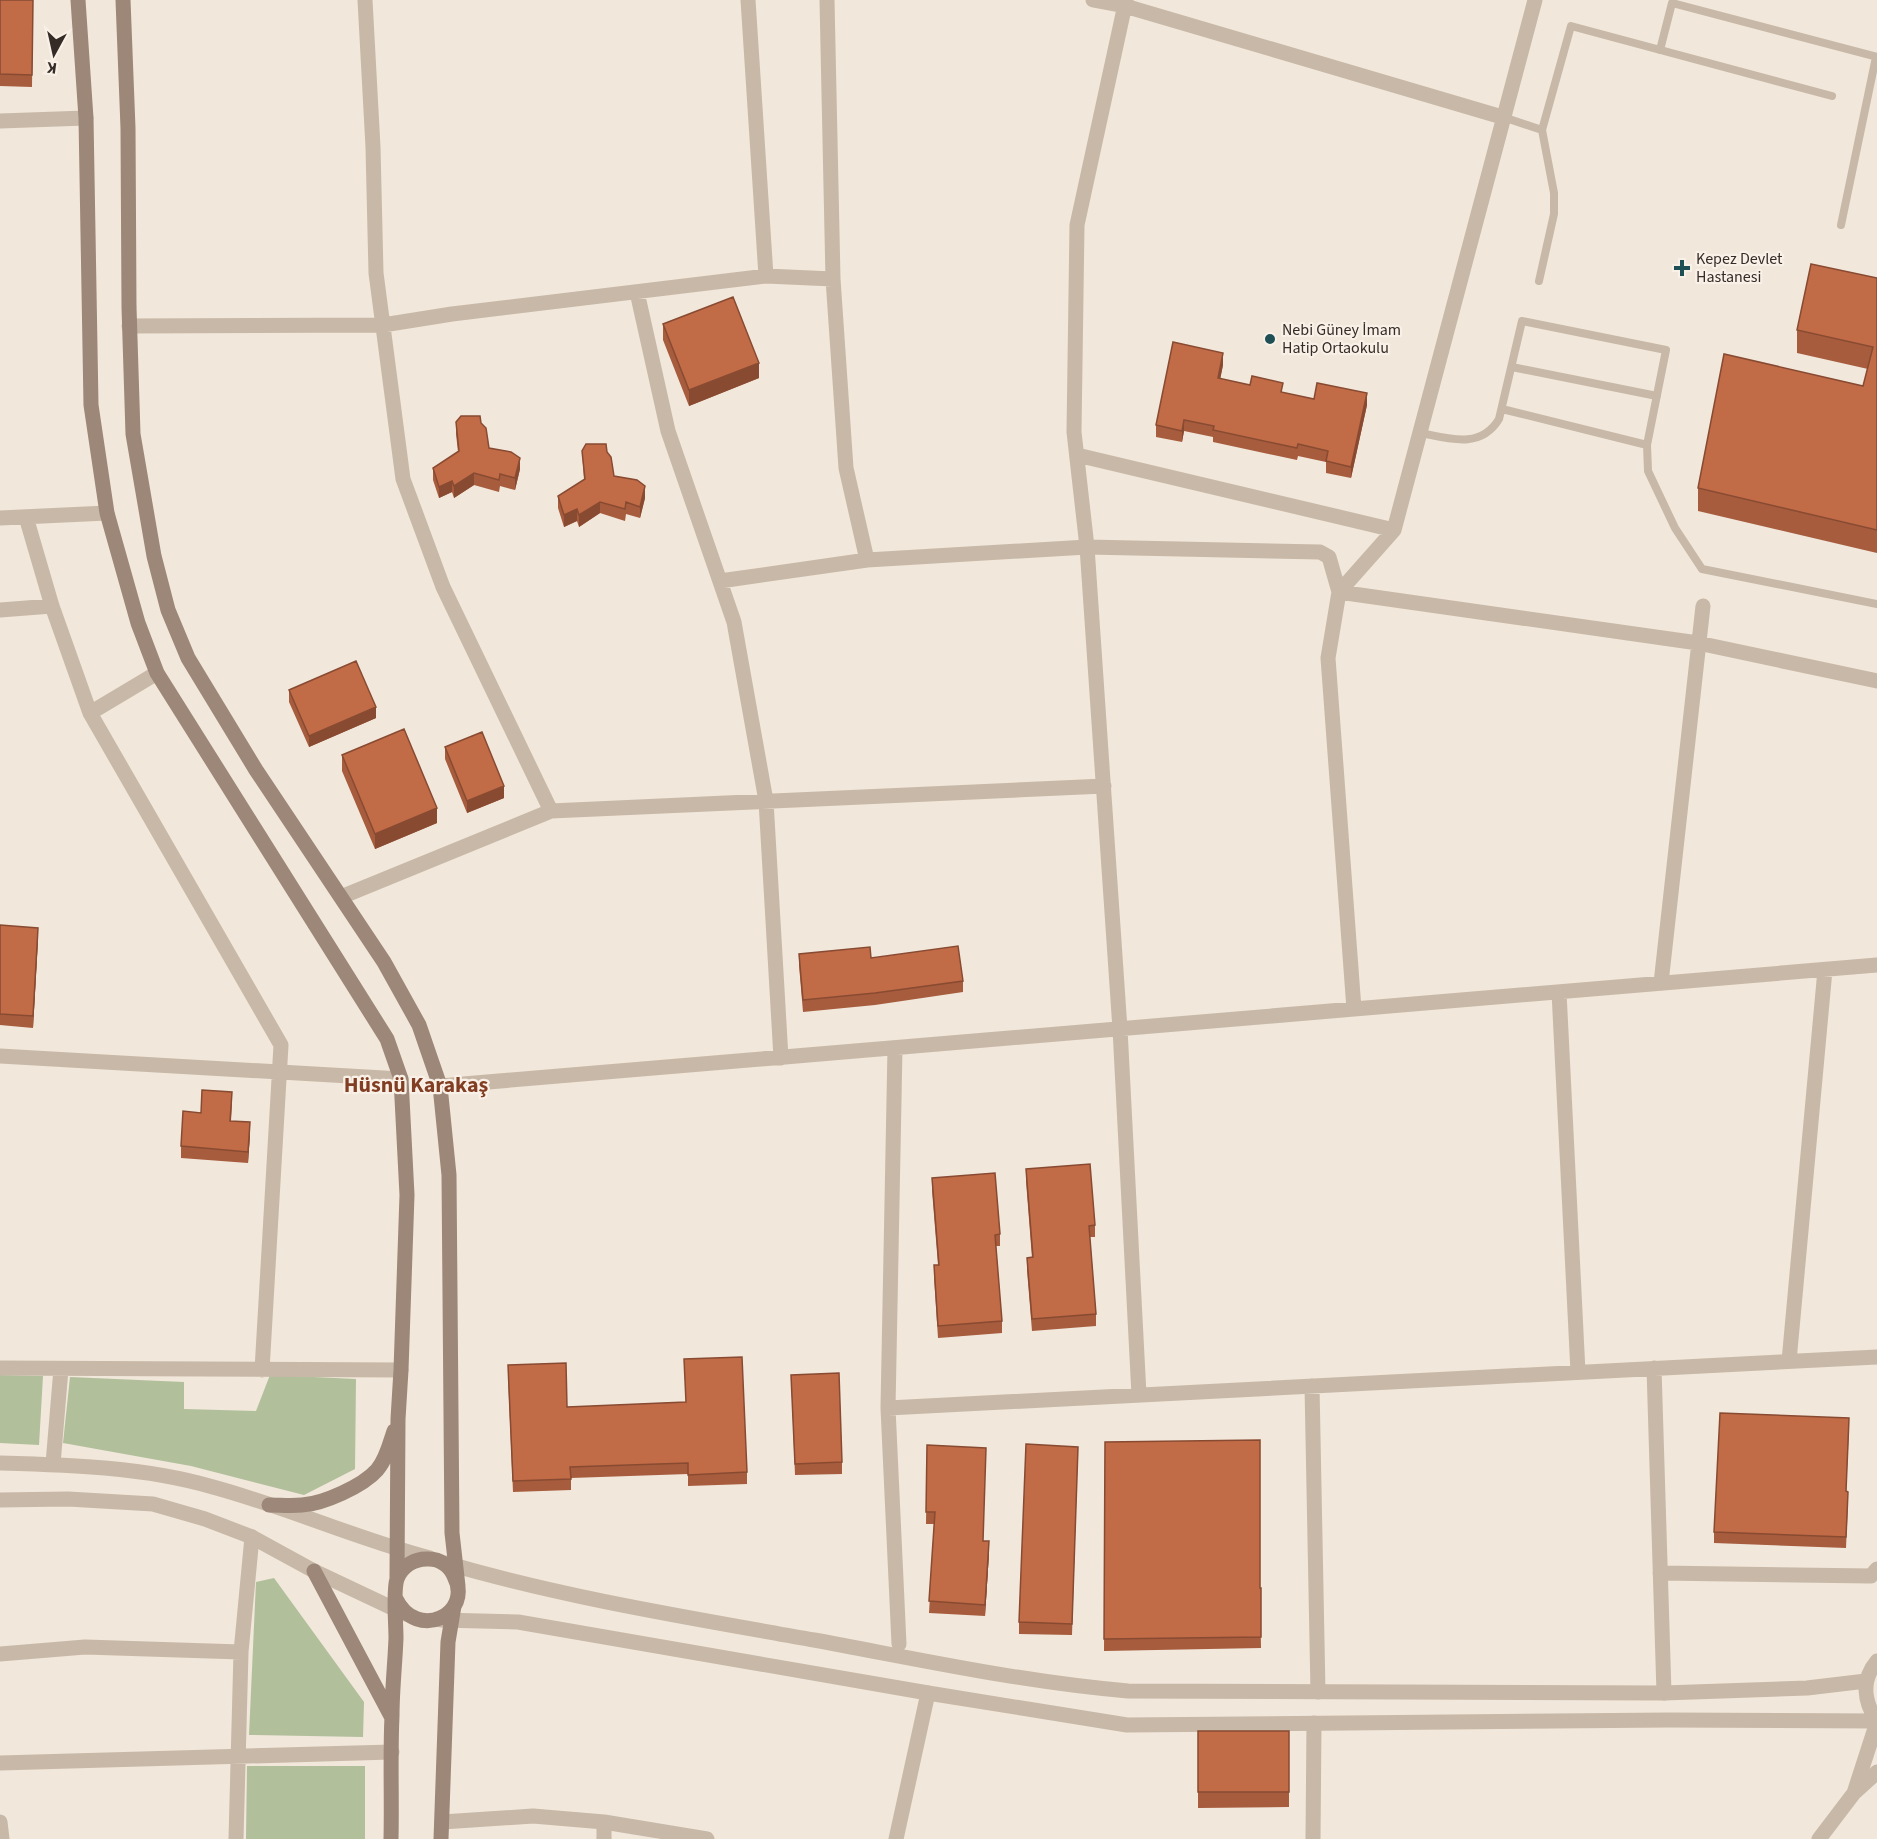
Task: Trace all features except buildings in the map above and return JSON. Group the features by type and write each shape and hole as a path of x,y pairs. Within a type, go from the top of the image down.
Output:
{"main road":[{"path":"78,0 86,118 91,405 107,513 138,623 157,673 387,1039 401,1079 407,1195 398,1419 397,1578"},
{"path":"123,0 128,128 129,326 133,434 151,544 168,610 188,658 256,770 384,962 419,1025 440,1086 449,1175 452,1533 458,1586 457,1597 448,1615 441,1839"},
{"path":"269,1505 304,1505 325,1500 355,1486 377,1469 388,1448 398,1419"},
{"path":"391,1839 392,1717 400,1608 394,1588 402,1569 420,1559 435,1560 449,1568 458,1586"},
{"path":"314,1571 392,1717"},
{"path":"400,1608 417,1620 448,1615"}],"street":[{"path":"365,0 374,147 376,273 403,479 443,587 551,811"},
{"path":"748,0 766,276"},
{"path":"827,0 833,279 846,468 867,560"},
{"path":"1093,0 1126,3 1502,117"},
{"path":"1339,592 1394,530 1534,0"},
{"path":"1126,3 1077,225 1074,432 1087,547 1104,786 1120,1029 1139,1395"},
{"path":"0,120 86,118"},
{"path":"129,326 383,326 452,314 766,276 833,279"},
{"path":"637,292 668,430 734,622 766,801 781,1058"},
{"path":"1077,455 1394,530"},
{"path":"0,518 107,513"},
{"path":"26,517 52,606 90,713 281,1045 262,1370"},
{"path":"720,581 867,560 1087,547 1320,552 1329,557 1339,592 1328,658 1354,1009"},
{"path":"1339,592 1698,643 1877,681"},
{"path":"0,610 52,606"},
{"path":"1662,983 1703,606"},
{"path":"90,713 157,673"},
{"path":"341,897 551,811 1104,786"},
{"path":"440,1086 1877,965"},
{"path":"1789,1361 1825,969"},
{"path":"1559,992 1578,1372"},
{"path":"895,1048 888,1408 898,1644"},
{"path":"0,1056 401,1079"},
{"path":"888,1408 1877,1357"},
{"path":"0,1368 401,1370"},
{"path":"1654,1368 1664,1693"},
{"path":"53,1464 61,1369"},
{"path":"1312,1386 1318,1692"},
{"path":"0,1463 53,1464 159,1474 213,1487 397,1550 517,1583 717,1623 1064,1686 1128,1691 1664,1693 1807,1688 1866,1681"},
{"path":"0,1500 68,1499 153,1504 205,1519 252,1537 314,1571 400,1608"},
{"path":"236,1839 241,1652 252,1537"},
{"path":"1660,1573 1871,1576 1877,1569"},
{"path":"448,1615 518,1622 1127,1725 1669,1720 1877,1721"},
{"path":"0,1654 85,1647 241,1652"},
{"path":"1877,1661 1866,1681 1867,1702 1877,1721"},
{"path":"896,1839 928,1693"},
{"path":"1854,1793 1877,1721"},
{"path":"1313,1839 1314,1723"},
{"path":"0,1763 392,1752"},
{"path":"1819,1839 1854,1793 1877,1772"},
{"path":"442,1822 532,1816 604,1822 707,1839"},
{"path":"0,1822 2,1839"},
{"path":"604,1822 604,1839"}],"lane":[{"path":"1660,50 1672,3 1877,57 1841,225"},
{"path":"1539,281 1554,214 1554,193 1542,130 1571,27 1832,96"},
{"path":"1502,117 1542,130"},
{"path":"1421,433 1458,440 1478,438 1487,434 1494,427 1502,409 1522,321 1666,350 1647,445 1648,471 1675,528 1702,569 1877,604"},
{"path":"1512,367 1657,396"},
{"path":"1502,409 1647,445"}],"green space":[{"path":"0,1375 43,1376 39,1445 0,1443"},
{"path":"270,1375 356,1379 355,1469 304,1495 191,1466 63,1443 70,1377 184,1382 184,1409 256,1411"},
{"path":"274,1578 364,1702 363,1737 249,1735 256,1582"},
{"path":"247,1766 365,1766 365,1839 246,1839"}],"place":[{"name":"Kepez Devlet Hastanesi","path":"1682,268"},
{"name":"Nebi Güney İmam Hatip Ortaokulu","path":"1270,339"}],"district":[{"name":"Hüsnü Karakaş","path":"416,1085"}]}
